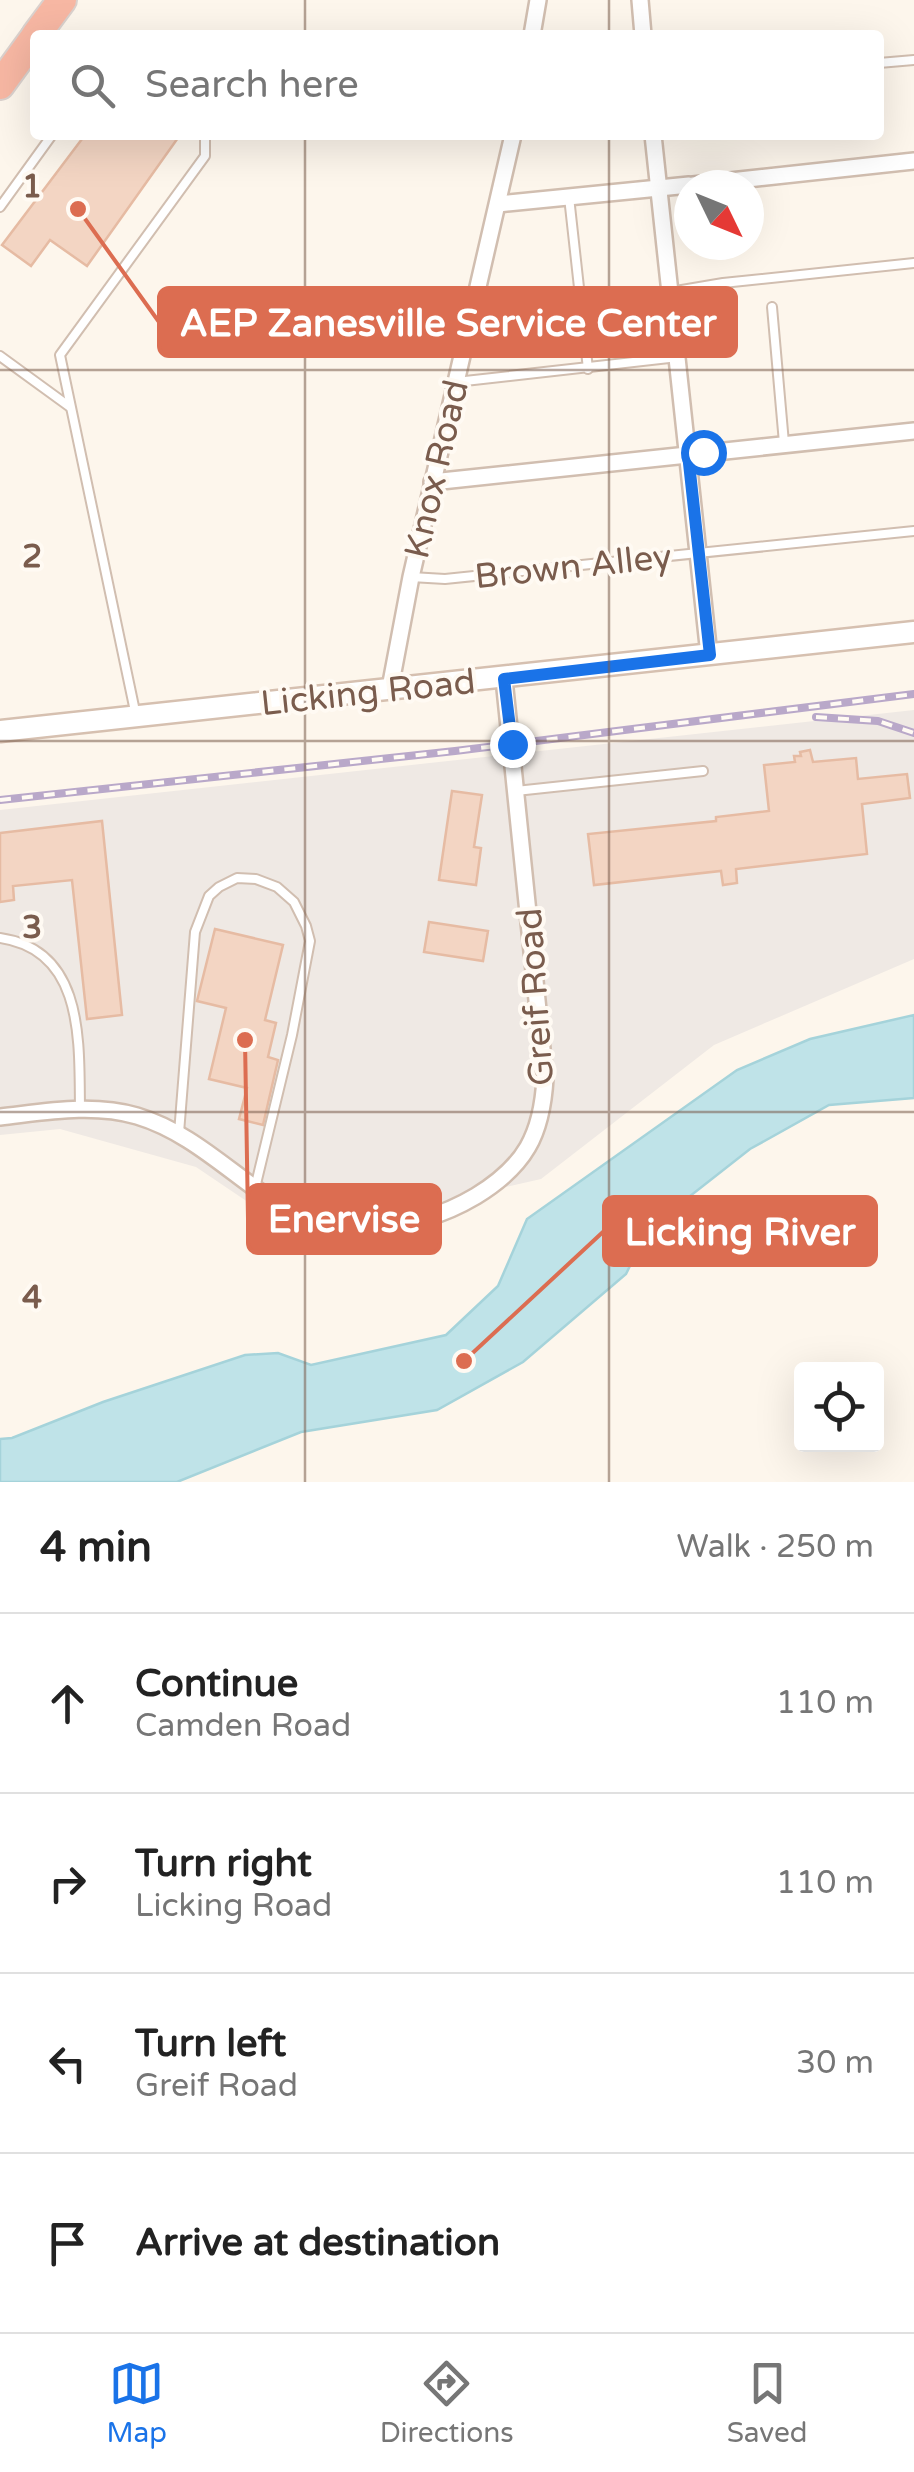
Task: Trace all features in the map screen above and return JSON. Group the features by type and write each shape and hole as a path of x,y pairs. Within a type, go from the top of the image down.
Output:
{"highway":[{"path":"40,30 62,0"},
{"path":"0,85 30,44"}],"street":[{"path":"533,30 538,0"},
{"path":"640,0 643,30"},
{"name":"Knox Road","path":"390,688 410,577 512,140"},
{"path":"654,140 710,655"},
{"path":"764,177 914,160"},
{"path":"498,204 674,187"},
{"path":"432,482 914,431"},
{"name":"Licking Road","path":"0,731 914,632"},
{"name":"Greif Road","path":"0,1116 80,1109 138,1116 179,1132 297,1214 338,1226 398,1225 470,1200 511,1170 528,1150 543,1113 545,1078 504,679"}],"lane":[{"path":"884,63 914,60"},
{"path":"0,207 48,140"},
{"path":"136,716 60,356 205,156 205,140"},
{"path":"569,197 588,369"},
{"path":"670,292 914,263"},
{"path":"772,306 784,443"},
{"path":"0,356 70,407"},
{"path":"456,382 678,357"},
{"name":"Brown Alley","path":"410,577 445,579 914,530"},
{"path":"516,791 703,772"},
{"path":"179,1132 195,932 209,896 218,886 237,878 256,879 277,887 294,902 310,942 255,1188"},
{"path":"0,938 18,940 34,948 62,977 70,995 79,1054 80,1109"}],"shaded area":[{"path":"914,710 914,959 714,1045 541,1179 297,1235 196,1167 60,1129 0,1135 0,810"}],"water":[{"path":"914,1015 914,1098 829,1105 750,1149 648,1229 626,1274 523,1362 437,1410 301,1432 177,1482 0,1482 0,1439 245,1355 278,1353 311,1365 446,1335 498,1286 527,1219 737,1070 810,1039"}],"building":[{"path":"81,140 176,140 87,266 50,240 31,266 2,245"},
{"path":"810,750 813,762 856,758 858,779 907,774 910,798 862,804 867,854 736,869 737,883 723,885 721,871 594,885 588,834 716,821 716,817 769,811 764,765 795,762 794,756"},
{"path":"452,791 482,795 474,847 481,848 476,885 439,880"},
{"path":"102,821 122,1015 87,1019 72,880 13,886 14,900 0,902 0,833"},
{"path":"429,922 488,931 483,961 424,952"},
{"path":"215,929 283,945 265,1020 276,1023 268,1057 278,1060 263,1125 239,1119 247,1088 209,1079 226,1008 197,1001"}],"railway":[{"path":"0,800 455,751 914,694"},
{"path":"816,717 878,721 914,733"}],"place":[{"name":"AEP Zanesville Service Center","path":"78,209"},
{"name":"Enervise","path":"245,1040"},
{"name":"Licking River","path":"464,1361"}],"route":[{"path":"512,744 504,679 710,655 688,454 703,452"}]}
